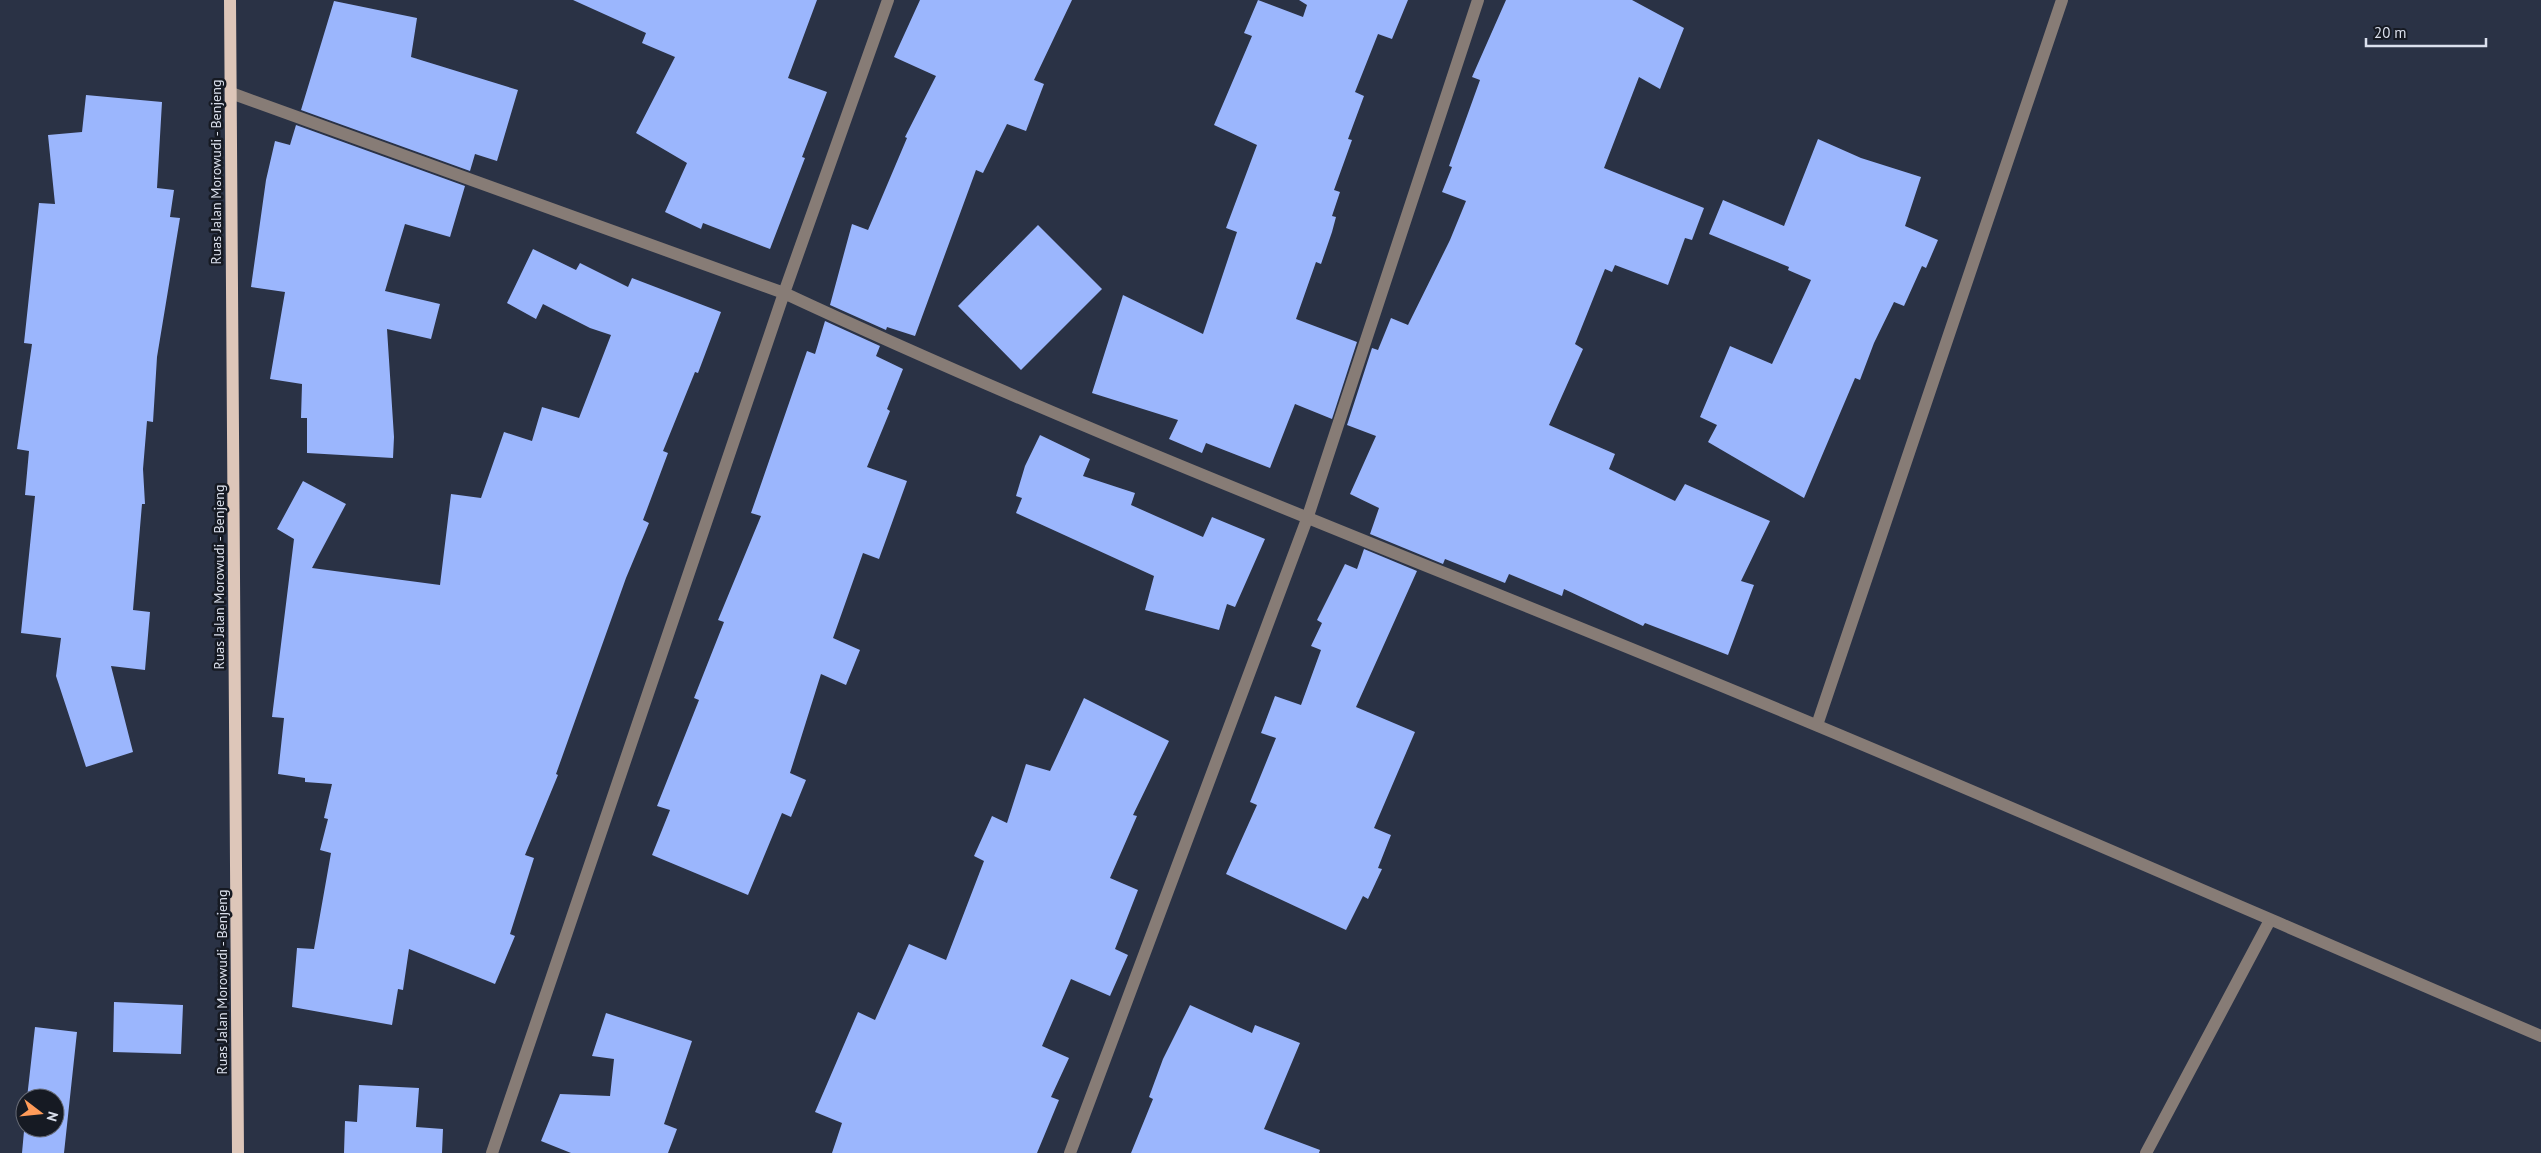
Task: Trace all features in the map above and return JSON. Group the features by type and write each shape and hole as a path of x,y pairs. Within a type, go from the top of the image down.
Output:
{"main road":[{"name":"Ruas Jalan Morowudi - Benjeng","path":"230,0 238,1153"}],"street":[{"path":"492,1153 784,293 888,0"},
{"path":"1070,1153 1307,519 1478,0"},
{"path":"1817,725 2062,0"},
{"path":"231,92 784,293 861,329 1307,519 1817,725 2541,1036"},
{"path":"2146,1153 2270,920"}],"building":[{"path":"573,0 817,0 788,78 827,92 802,157 805,158 770,249 703,223 701,229 665,212 687,163 636,133 675,57 642,43 646,33"},
{"path":"920,0 1072,0 1034,80 1044,84 1026,131 1007,124 983,173 976,170 915,336 887,327 886,330 830,305 852,224 868,230 907,138 905,137 936,76 894,57"},
{"path":"1258,0 1303,17 1307,5 1299,0 1408,0 1392,39 1378,34 1355,92 1364,96 1348,139 1352,140 1334,190 1340,192 1332,216 1336,217 1321,264 1316,262 1296,319 1357,342 1332,419 1295,404 1270,468 1206,443 1202,453 1169,439 1178,420 1092,393 1123,295 1203,334 1237,232 1226,228 1257,145 1214,125 1252,36 1244,33"},
{"path":"1506,0 1632,0 1684,28 1660,89 1639,77 1604,168 1704,208 1692,240 1685,238 1668,285 1615,265 1612,272 1605,269 1575,344 1583,349 1549,425 1615,454 1609,469 1675,501 1685,484 1770,521 1741,581 1754,585 1728,655 1645,623 1643,626 1564,589 1562,596 1509,574 1505,583 1445,559 1443,564 1370,534 1379,508 1350,494 1376,436 1347,425 1372,348 1378,350 1391,318 1408,325 1450,240 1466,201 1442,192 1452,167 1449,166 1480,80 1472,77"},
{"path":"334,1 417,18 411,57 518,90 497,161 475,154 470,171 301,110"},
{"path":"86,95 162,102 157,188 174,190 170,217 180,218 157,357 153,422 147,421 143,469 145,504 142,504 133,610 150,612 145,670 111,666 133,752 86,767 56,676 61,638 21,633 35,496 25,495 29,451 17,449 32,344 24,343 39,203 55,204 48,135 82,132"},
{"path":"296,125 465,186 450,237 405,224 385,291 440,304 431,339 387,329 394,437 393,458 307,453 307,418 301,418 302,384 270,379 285,292 251,287 266,180 275,141 290,145"},
{"path":"1818,139 1861,158 1921,177 1905,226 1938,240 1926,268 1922,266 1904,306 1894,302 1874,343 1860,380 1855,378 1804,498 1708,442 1717,425 1700,417 1730,346 1772,364 1811,280 1788,270 1789,267 1709,234 1723,200 1784,226"},
{"path":"1038,225 1102,289 1021,370 958,306"},
{"path":"533,249 576,270 580,263 628,287 632,278 721,312 698,373 695,372 663,451 668,453 643,520 649,523 626,578 556,774 558,775 525,855 534,858 510,934 515,936 495,984 409,949 403,990 398,989 392,1025 292,1007 297,948 314,949 331,853 320,850 328,819 324,818 332,784 305,782 305,778 278,774 284,718 272,717 294,539 277,529 303,481 346,504 312,568 440,585 451,494 481,498 504,432 532,441 542,407 579,418 611,335 590,328 543,304 536,319 507,303"},
{"path":"825,321 880,346 876,356 903,369 887,409 890,411 867,467 907,481 879,559 863,553 833,638 860,650 846,685 821,674 790,773 806,780 791,817 782,813 748,895 652,855 670,810 657,806 699,700 694,698 724,622 718,620 761,516 751,513 807,351 815,354"},
{"path":"1040,435 1090,459 1083,476 1135,493 1131,505 1203,537 1212,517 1265,539 1235,607 1227,604 1219,630 1145,610 1154,576 1016,513 1022,498 1016,496 1025,466"},
{"path":"1364,549 1417,571 1356,707 1415,732 1374,828 1391,835 1378,868 1382,869 1368,899 1363,896 1346,930 1226,874 1257,805 1250,802 1276,738 1261,733 1275,696 1301,705 1321,650 1311,646 1322,623 1317,620 1345,564 1357,569"},
{"path":"1084,698 1169,741 1133,815 1137,816 1110,878 1138,890 1115,949 1128,955 1110,996 1071,979 1042,1046 1069,1058 1051,1097 1059,1100 1037,1153 832,1153 842,1123 815,1112 858,1012 875,1020 909,944 946,960 984,861 974,856 992,816 1007,823 1026,764 1050,771"},
{"path":"114,1002 183,1005 181,1054 113,1052"},
{"path":"1190,1005 1252,1033 1255,1025 1300,1043 1264,1129 1320,1150 1319,1153 1131,1153 1153,1099 1149,1097 1163,1059"},
{"path":"606,1013 692,1041 664,1124 677,1129 668,1153 571,1153 541,1141 560,1094 610,1096 614,1059 592,1056"},
{"path":"35,1027 77,1032 64,1153 22,1153 23,1138 65,1138 65,1088 28,1088"},
{"path":"359,1085 419,1088 416,1127 443,1129 442,1153 344,1153 345,1121 357,1122"}]}
